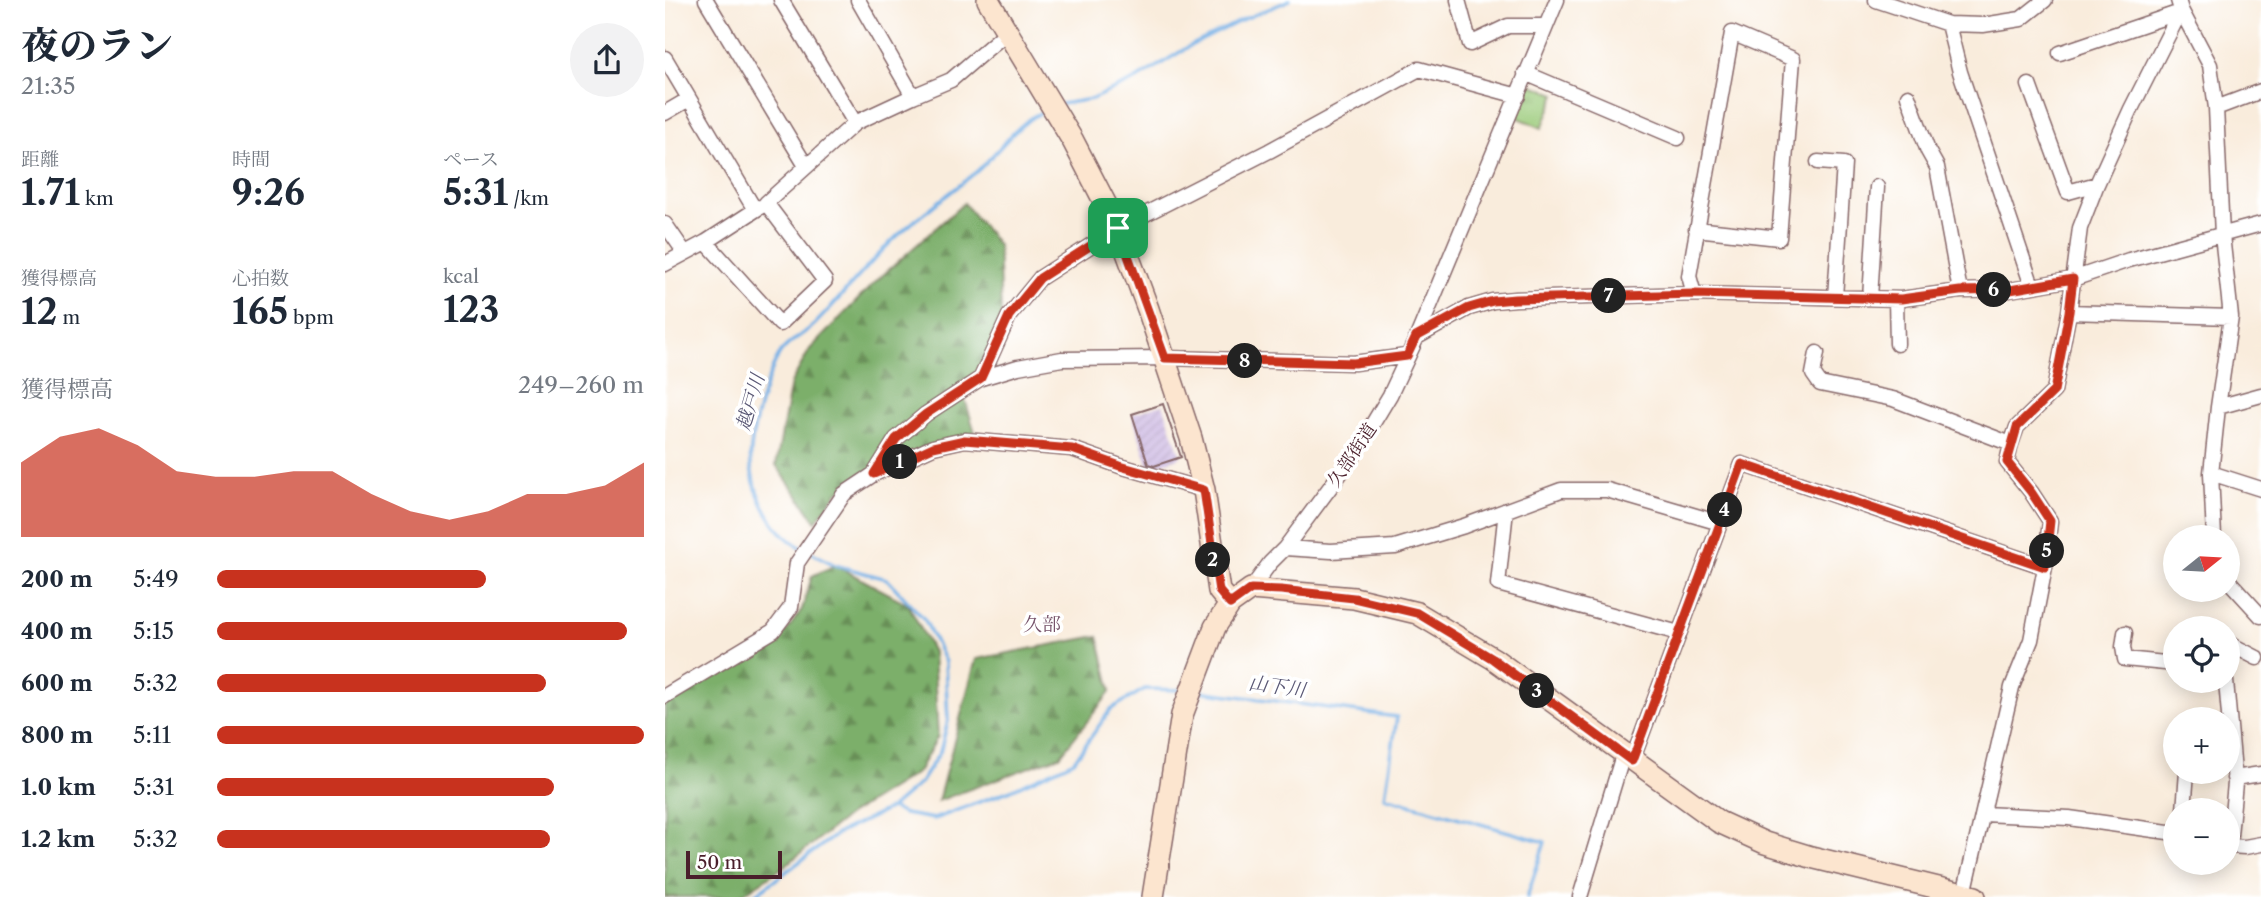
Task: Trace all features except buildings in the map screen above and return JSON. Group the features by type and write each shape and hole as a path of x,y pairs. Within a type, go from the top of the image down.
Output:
{"street":[{"path":"706,0 806,166"},
{"path":"781,0 855,123"},
{"path":"858,0 913,96"},
{"path":"988,0 1064,125 1118,228 1182,408 1204,490 1219,591 1230,604"},
{"path":"1458,0 1470,44 1508,26 1546,26"},
{"name":"久部街道","path":"1153,897 1182,715 1215,626 1230,604 1251,589 1285,548 1354,455 1390,395 1557,0"},
{"path":"1876,0 1948,24 1983,25 2021,19 2045,0"},
{"path":"2060,53 2180,7"},
{"path":"2180,7 2210,65 2216,108 2222,235 2231,317 2211,473 2213,525"},
{"path":"1251,589 1354,598 1417,613 1493,659 1719,822 1765,842 1811,857 1964,895 2012,687 2031,640 2045,567 2050,521 2007,462 2011,444 2017,427 2054,391 2069,312 2080,228 2097,184 2180,7"},
{"path":"1948,24 1960,72 2032,286"},
{"path":"665,264 706,242 760,207 855,123 951,80 1007,32"},
{"path":"1694,294 1689,276 1696,229 1732,33 1793,59 1779,238 1696,229"},
{"path":"665,58 760,207 825,281 780,324 706,242"},
{"path":"981,378 1009,316 1040,278 1118,228 1419,69 1518,96"},
{"path":"1525,73 1678,138"},
{"path":"2029,85 2068,192 2097,184"},
{"path":"2216,108 2261,90"},
{"path":"1908,96 1927,151 1937,167 1960,291"},
{"path":"665,113 689,99"},
{"path":"1818,162 1844,164 1835,297"},
{"path":"1870,298 1877,187"},
{"path":"665,224 685,253"},
{"path":"1416,337 1469,308 1493,301 1515,299 1694,294 1896,299 1960,291 2010,290 2073,279 2129,260 2261,224"},
{"path":"1896,299 1897,344"},
{"path":"2069,312 2231,317"},
{"path":"1817,353 1813,374 1820,384 1893,399 2011,444"},
{"path":"874,474 896,439 926,414 981,378 1018,368 1062,359 1165,358 1354,363 1407,356"},
{"path":"2218,407 2261,395"},
{"path":"665,696 773,631 791,607 797,563 845,494 874,474 933,447 965,440 1072,449 1204,490"},
{"path":"1580,897 1627,758 1679,633 1742,464 2045,567"},
{"path":"2211,473 2260,488"},
{"path":"1285,548 1331,551 1395,547 1560,490 1607,490 1720,523"},
{"path":"1506,510 1498,584 1679,633"},
{"path":"2240,593 2261,616"},
{"path":"2125,633 2125,659 2163,663"},
{"path":"2240,649 2257,658"},
{"path":"2240,777 2261,774"},
{"path":"2234,784 2229,846 2261,844"},
{"path":"1983,814 2069,818 2163,831"}],"green space":[{"path":"1525,82 1556,94 1542,128 1514,116"},
{"path":"964,203 998,245 1002,333 963,393 976,436 838,491 816,521 776,465 791,383 810,349 874,283"},
{"path":"835,565 908,604 933,652 938,736 918,772 849,815 782,868 738,897 665,897 665,701 786,632 802,609 812,576"},
{"path":"1098,636 1111,691 1060,756 938,801 976,659"}],"waterway":[{"name":"越戸川","path":"1061,104 1092,99 1135,80 1188,47 1290,0"},
{"name":"越戸川","path":"802,548 780,530 763,505 751,462 757,414 778,357 832,307 893,240 976,172 1027,121 1047,110"},
{"name":"越戸川","path":"752,897 837,834 891,808 920,783 940,752 948,721 945,662 925,620 887,579 835,565 809,551"},
{"name":"山下川","path":"891,808 904,814 934,819 1011,790 1074,761 1111,709 1145,689 1185,690"},
{"name":"山下川","path":"1199,691 1397,717 1385,797 1545,842 1527,897"}],"district":[{"name":"久部","path":"1042,624"}],"route":[{"path":"1118,228 1165,358 1354,363 1407,356 1416,337 1469,308 1493,301 1515,299 1694,294 1901,299 1960,291 2010,290 2073,279 2054,391 2017,427 2007,462 2050,521 2045,567 1742,464 1632,761 1493,659 1417,613 1354,598 1281,590 1251,589 1230,604 1219,591 1204,490 1072,449 965,440 933,447 874,474 896,439 926,414 981,378 1009,316 1040,278 1118,228"}]}
